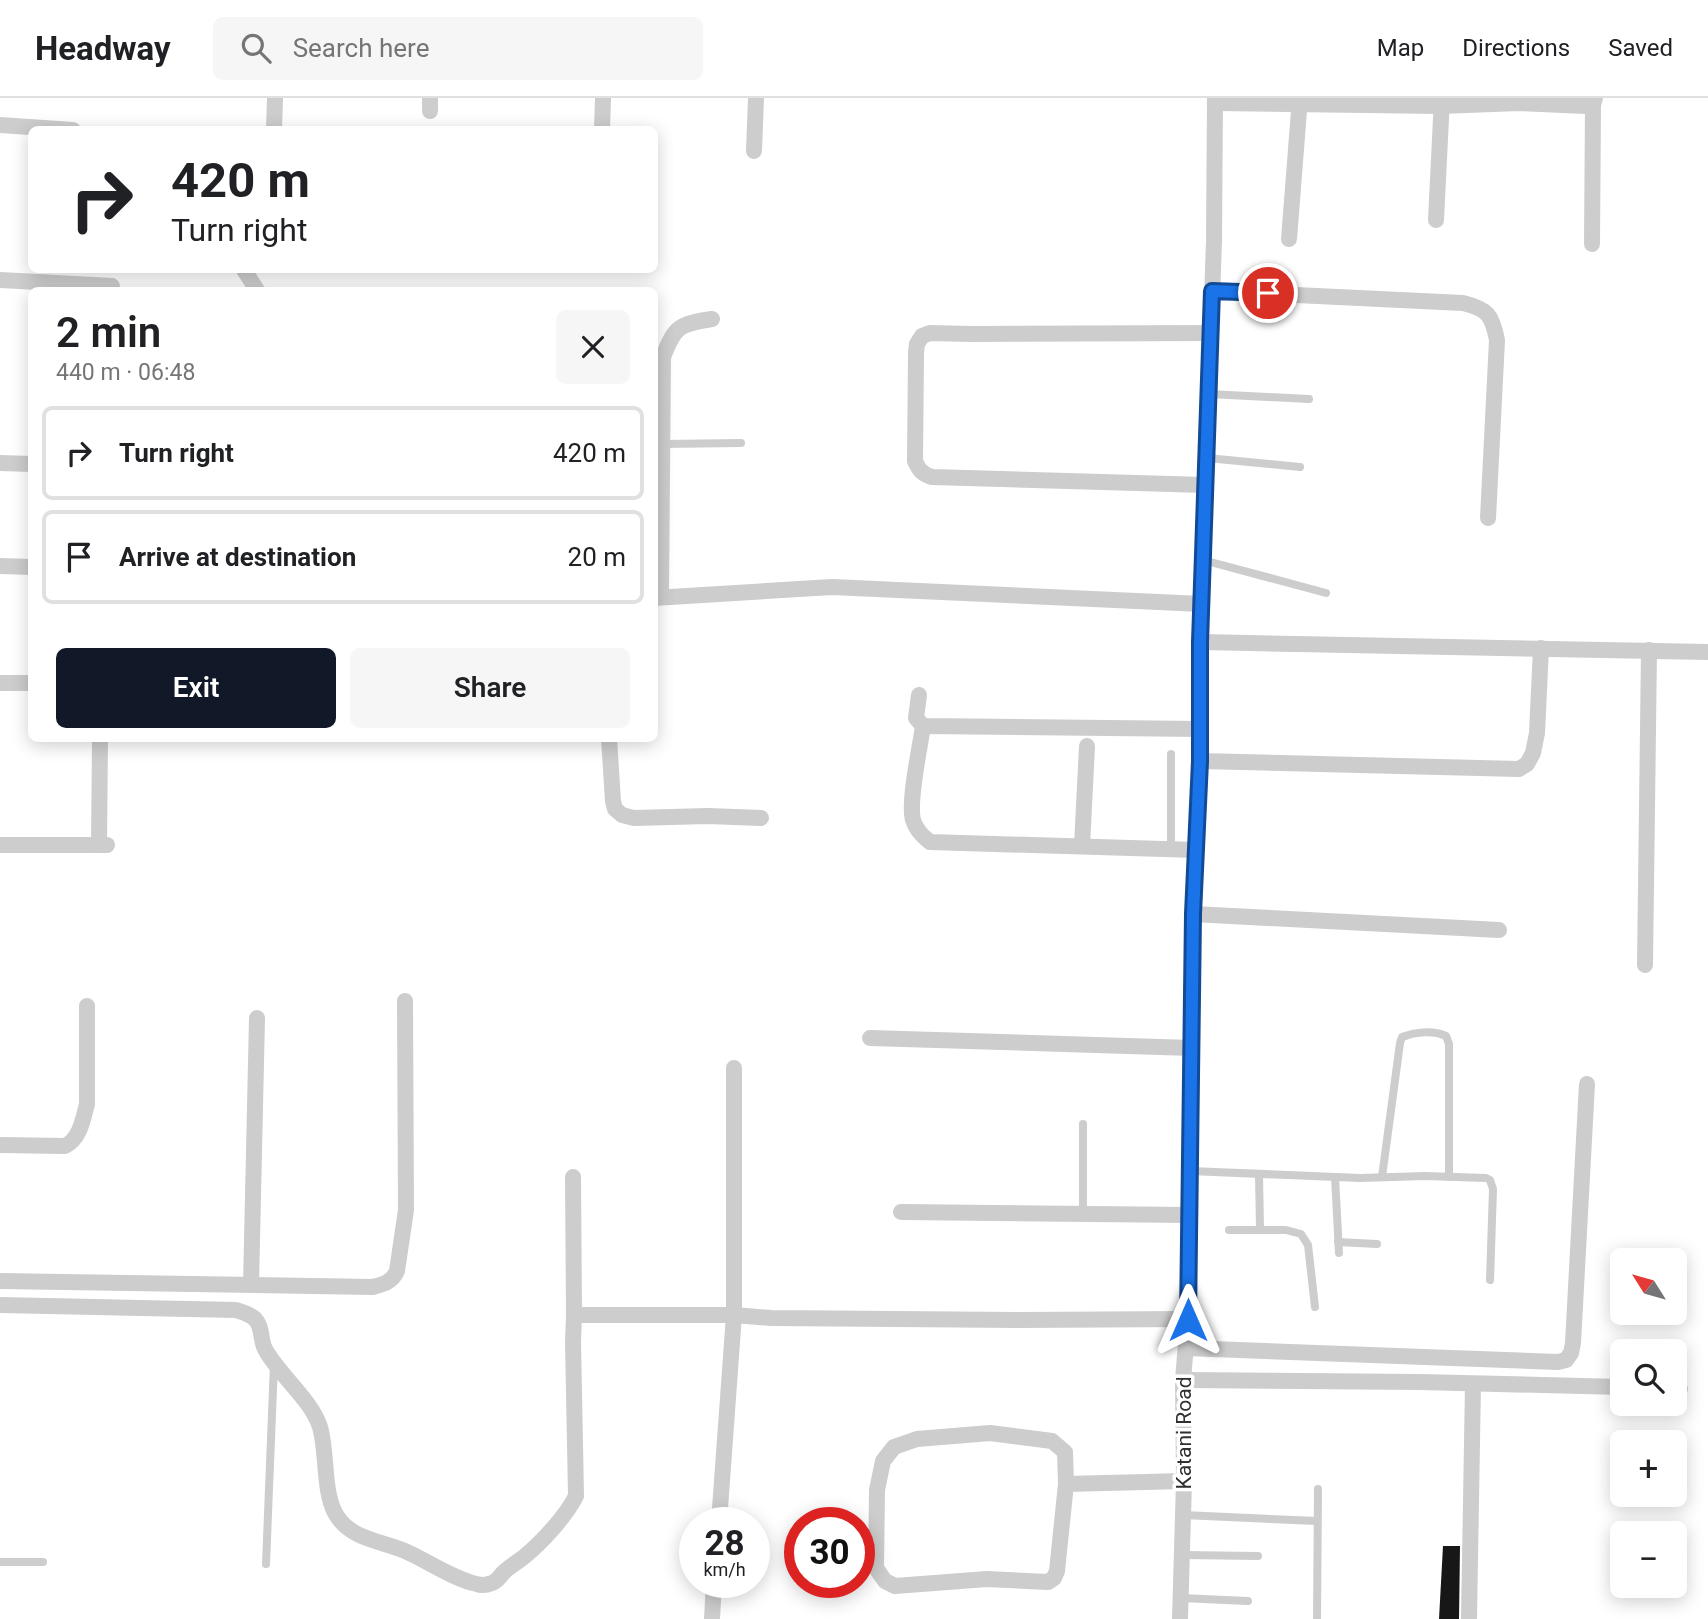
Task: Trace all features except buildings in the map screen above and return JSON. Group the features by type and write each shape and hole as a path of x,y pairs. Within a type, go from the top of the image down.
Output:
{"street":[{"path":"274,126 275,98"},
{"path":"602,126 603,98"},
{"path":"754,151 755,98"},
{"path":"1215,101 1519,103 1585,106 1594,101 1592,244"},
{"name":"Katani Road","path":"1181,1619 1193,914 1200,761 1200,642 1214,240 1215,101"},
{"path":"1290,239 1299,101"},
{"path":"1436,220 1442,102"},
{"path":"0,125 28,127"},
{"path":"0,280 112,286"},
{"path":"1212,291 1462,303 1477,306 1489,314 1497,340 1488,518"},
{"path":"712,319 688,323 677,329 663,357 658,411 662,443 658,597 832,587 1202,604"},
{"path":"1205,485 925,475 915,461 916,353 917,344 922,337 930,333 1211,333"},
{"path":"0,463 28,464"},
{"path":"0,566 28,567"},
{"path":"1200,642 1708,652"},
{"path":"1200,761 1519,769 1527,764 1533,753 1537,733 1541,648"},
{"path":"1645,965 1649,650"},
{"path":"0,682 28,683"},
{"path":"919,695 916,718 923,726 1200,729"},
{"path":"923,726 912,805 913,820 919,833 930,842 1196,850"},
{"path":"0,845 103,845 100,742"},
{"path":"609,742 613,801 615,809 622,815 634,818 761,818"},
{"path":"1082,846 1087,746"},
{"path":"1193,914 1499,930"},
{"path":"0,1281 373,1287 394,1278 406,1210 405,1000"},
{"path":"0,1145 65,1146 78,1134 87,1104 87,1006"},
{"path":"251,1285 257,1018"},
{"path":"870,1038 1192,1048"},
{"path":"720,1507 734,1315 734,1069"},
{"path":"1186,1348 1566,1360 1573,1343 1587,1084"},
{"path":"0,1305 236,1310 250,1315 257,1321 264,1347 302,1396 319,1424 325,1452 329,1499 340,1521 359,1536 402,1549 465,1581 479,1585 489,1584 524,1558 543,1539 576,1496 573,1177"},
{"path":"901,1212 1189,1214"},
{"path":"574,1314 734,1315 799,1319 1188,1320"},
{"path":"1183,1381 1610,1387"},
{"path":"1469,1618 1473,1384"},
{"path":"990,1433 1052,1441 1065,1452 1066,1483 1057,1571 1054,1578 1048,1582 986,1579 895,1586 886,1581 876,1568 877,1490 884,1461 894,1447 917,1438 990,1433"},
{"path":"1066,1483 1184,1481"},
{"path":"712,1619 713,1598"}],"lane":[{"path":"1209,394 1309,399"},
{"path":"662,443 741,443"},
{"path":"1206,457 1300,467"},
{"path":"1203,560 1326,593"},
{"path":"1171,754 1171,849"},
{"path":"1382,1177 1399,1044 1402,1037 1411,1034 1439,1033 1446,1036 1449,1044 1449,1177"},
{"path":"1083,1124 1083,1213"},
{"path":"1189,1171 1490,1180 1493,1189 1490,1280"},
{"path":"1259,1174 1260,1230"},
{"path":"1335,1177 1339,1253"},
{"path":"1229,1230 1286,1230 1301,1234 1308,1245 1315,1307"},
{"path":"1338,1242 1377,1244"},
{"path":"266,1564 274,1361"},
{"path":"1317,1619 1318,1489"},
{"path":"1183,1515 1317,1521"},
{"path":"1182,1555 1258,1556"},
{"path":"0,1562 43,1562"},
{"path":"1181,1598 1248,1601"}],"route":[{"path":"1188,1320 1193,914 1200,761 1200,642 1212,291 1268,293"}]}
